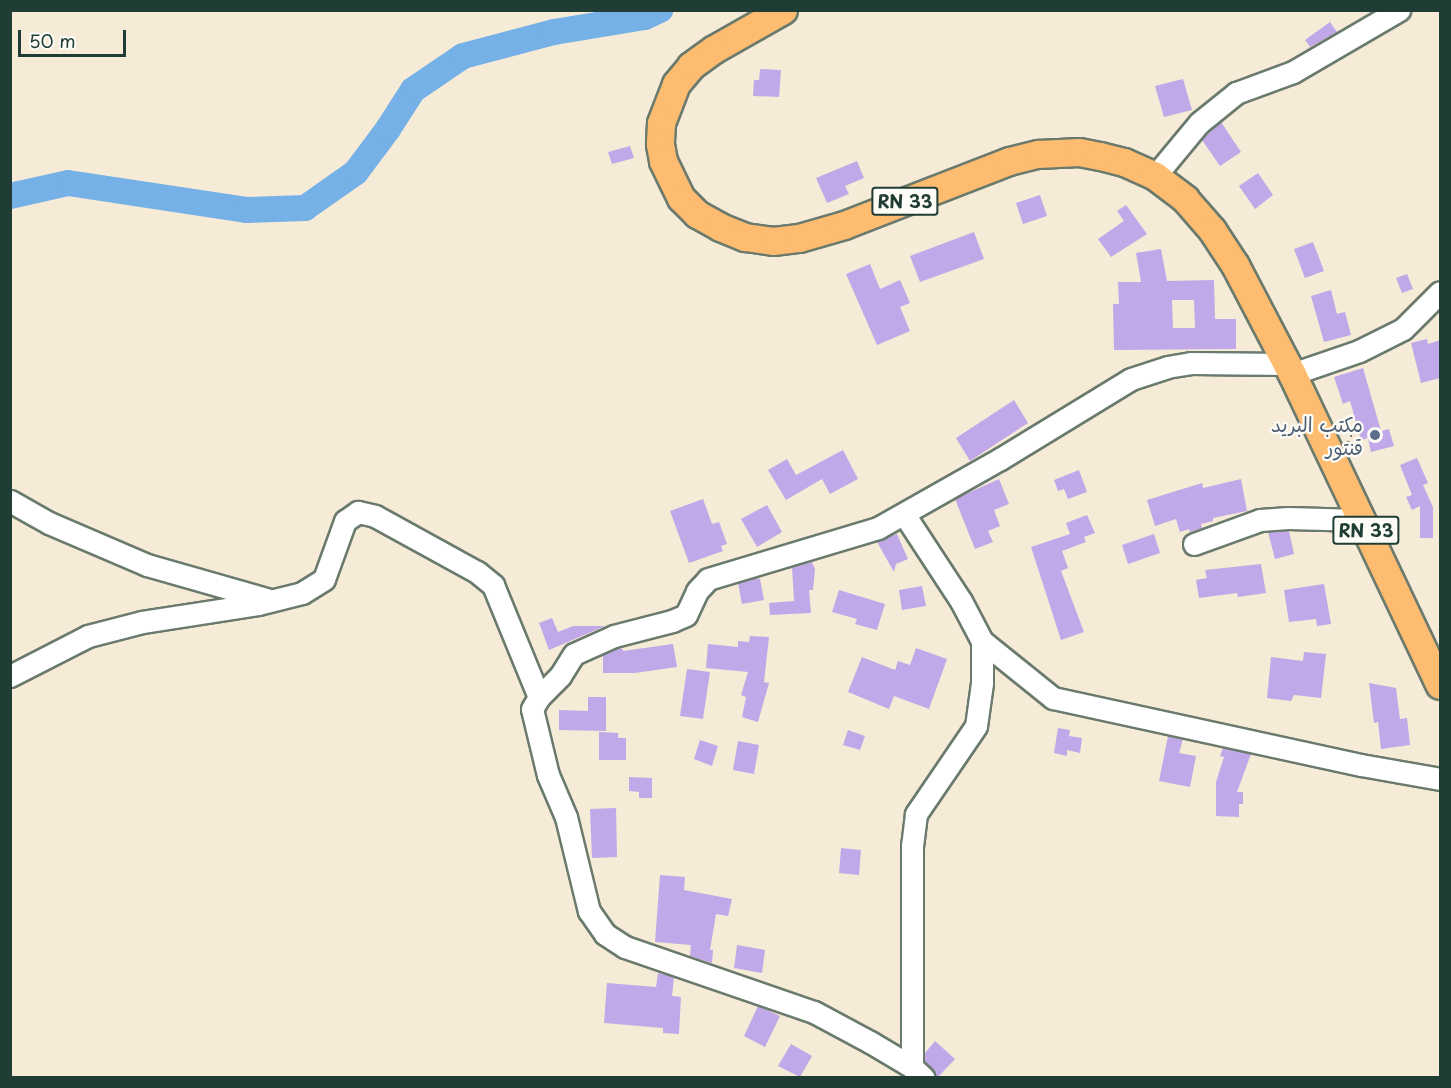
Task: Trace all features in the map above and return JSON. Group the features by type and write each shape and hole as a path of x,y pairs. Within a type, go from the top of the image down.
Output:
{"main road":[{"name":"RN 33","path":"783,10 714,49 691,66 676,84 664,114 660,144 663,161 681,198 698,214 720,227 745,237 773,241 799,238 844,225 1009,161 1057,152 1100,156 1124,162 1155,176 1185,199 1212,230 1235,266 1290,369 1440,685"}],"street":[{"path":"1155,176 1199,123 1236,93 1293,72 1399,10"},
{"path":"918,1072 814,1012 625,947 605,934 589,911 566,817 548,775 532,709 538,697 560,676 574,654 614,636 672,621 686,615 697,591 708,579 878,528 1131,379 1167,367 1191,363 1290,369 1359,351 1403,329 1440,292"},
{"path":"10,501 49,523 147,565 272,601"},
{"path":"10,676 88,636 142,622 272,601 302,593 324,579 345,521 358,512 375,516 477,572 494,585 538,697"},
{"path":"904,514 961,601 982,640 1053,698 1361,765 1440,779"},
{"path":"1194,544 1260,520 1288,518 1360,520"},
{"path":"918,1072 912,845 916,814 976,726 982,683 982,640"}],"building":[{"path":"1330,22 1337,32 1310,47 1305,40"},
{"path":"760,69 781,70 779,97 753,96 754,80 759,80"},
{"path":"1183,79 1192,110 1164,117 1155,86"},
{"path":"1221,122 1241,152 1220,166 1202,140"},
{"path":"630,146 634,158 612,164 608,152"},
{"path":"857,161 864,178 845,186 849,194 827,203 816,178"},
{"path":"1258,173 1273,195 1255,209 1239,186"},
{"path":"1040,195 1047,216 1023,224 1016,203"},
{"path":"1126,205 1147,234 1111,257 1098,239 1124,221 1117,211"},
{"path":"974,232 984,259 920,282 910,256"},
{"path":"1313,242 1324,271 1305,278 1294,249"},
{"path":"1161,249 1167,281 1214,280 1215,319 1236,319 1236,349 1114,350 1113,304 1119,304 1118,282 1141,282 1136,253","holes":["1172,300 1194,300 1195,328 1173,328"]},
{"path":"870,264 880,289 900,280 910,303 900,307 910,331 877,345 846,274"},
{"path":"1407,274 1413,289 1402,293 1396,278"},
{"path":"1331,290 1337,314 1345,312 1351,335 1324,342 1311,296"},
{"path":"1427,339 1428,344 1440,340 1440,378 1421,383 1411,343"},
{"path":"1363,368 1381,431 1389,429 1394,446 1371,452 1368,438 1361,440 1350,401 1343,404 1334,377"},
{"path":"1014,400 1028,423 970,461 956,438"},
{"path":"843,450 858,479 830,494 822,479 786,500 768,470 787,459 796,475"},
{"path":"1417,458 1428,483 1423,485 1433,507 1433,538 1420,538 1420,506 1412,510 1406,497 1412,495 1400,465"},
{"path":"1079,470 1087,492 1068,499 1064,489 1058,491 1054,480"},
{"path":"999,479 1009,504 994,510 1000,526 988,531 993,542 975,549 955,499"},
{"path":"1241,479 1247,511 1213,518 1213,521 1201,524 1202,528 1190,532 1189,529 1180,532 1176,519 1155,526 1147,500 1202,483 1203,488"},
{"path":"703,499 712,524 719,522 727,544 721,546 723,551 689,563 670,511"},
{"path":"767,505 782,532 757,547 741,519"},
{"path":"1087,515 1095,533 1084,537 1086,542 1062,551 1068,568 1061,571 1084,632 1061,640 1031,547 1070,534 1066,523"},
{"path":"1289,531 1294,554 1275,559 1268,532"},
{"path":"897,534 908,559 896,564 894,572 877,542"},
{"path":"1154,534 1160,553 1128,564 1122,545"},
{"path":"812,562 815,569 813,590 809,590 811,613 770,615 769,603 794,601 792,568"},
{"path":"1261,564 1266,593 1238,597 1237,593 1199,598 1196,580 1207,578 1205,570"},
{"path":"760,579 764,600 742,604 738,583"},
{"path":"1324,584 1331,624 1317,626 1316,619 1289,622 1284,590"},
{"path":"922,586 926,606 902,610 899,590"},
{"path":"839,590 885,604 877,630 855,624 857,619 832,612"},
{"path":"552,618 558,632 573,626 605,626 549,650 539,623"},
{"path":"750,636 769,637 764,682 769,683 758,722 742,717 746,697 741,695 748,672 706,668 708,644 738,647 738,641 749,642"},
{"path":"673,644 677,667 635,673 603,673 603,655 617,648 623,651"},
{"path":"916,648 947,659 929,709 894,696 889,709 848,692 862,657 895,670 898,661 910,665"},
{"path":"1304,652 1326,654 1321,698 1294,695 1291,701 1267,698 1271,657 1303,661"},
{"path":"687,669 710,672 703,719 680,716"},
{"path":"1369,683 1396,688 1400,719 1407,718 1410,745 1381,749 1378,722 1374,723"},
{"path":"588,697 606,697 606,731 559,730 559,710 588,711"},
{"path":"1058,728 1070,730 1069,736 1082,738 1080,753 1067,750 1067,756 1054,753"},
{"path":"848,730 865,736 860,750 843,745"},
{"path":"599,732 618,733 618,738 626,738 626,760 599,760"},
{"path":"1168,736 1183,739 1179,753 1196,756 1190,787 1159,781"},
{"path":"700,740 718,746 712,766 694,759"},
{"path":"738,741 759,745 754,774 733,770"},
{"path":"1223,748 1251,754 1237,792 1243,792 1243,804 1239,804 1239,817 1216,816 1216,782 1224,757 1220,756"},
{"path":"629,777 652,778 652,798 639,798 639,792 629,791"},
{"path":"616,808 617,857 592,858 590,809"},
{"path":"841,848 861,850 859,875 839,873"},
{"path":"660,875 685,877 684,890 732,899 728,916 716,914 710,950 713,950 712,963 690,956 691,945 655,942"},
{"path":"737,945 765,950 762,973 734,968"},
{"path":"658,973 674,977 672,996 681,997 679,1034 663,1033 663,1028 604,1023 607,983 656,987"},
{"path":"758,1006 780,1016 765,1047 744,1036"},
{"path":"935,1041 955,1059 938,1077 925,1061 925,1053"},
{"path":"791,1044 812,1056 800,1077 778,1066"}],"waterway":[{"path":"10,196 68,183 246,210 305,208 356,172 413,90 463,56 554,32 645,17 660,10"}],"place":[{"name":"مكتب البريد قنتور","path":"1375,435"}]}
